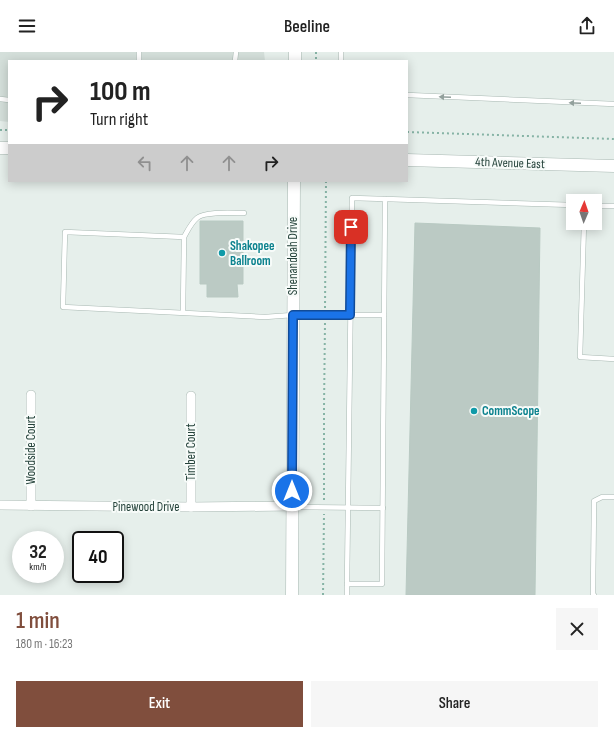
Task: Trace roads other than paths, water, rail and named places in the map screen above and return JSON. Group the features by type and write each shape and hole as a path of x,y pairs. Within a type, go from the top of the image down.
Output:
{"street":[{"name":"4th Avenue East","path":"408,160 614,166"},
{"name":"Shenandoah Drive","path":"292,595 294,182"},
{"name":"Woodside Court","path":"30,506 31,395"},
{"name":"Timber Court","path":"190,396 191,507"},
{"name":"Pinewood Drive","path":"0,505 191,507 292,506"}],"lane":[{"path":"408,96 614,104"},
{"path":"347,595 352,198 566,205"},
{"path":"347,584 382,584 385,199"},
{"path":"602,206 614,206"},
{"path":"183,312 184,237 190,225 197,217 206,214 244,213"},
{"path":"584,230 580,357 614,359"},
{"path":"184,237 65,232 63,306 266,317 293,315 384,315"},
{"path":"594,595 594,501 602,497 614,497"},
{"path":"292,506 324,508 383,508"}],"place":[{"name":"Shakopee Ballroom","path":"222,253"},
{"name":"CommScope","path":"474,411"}]}
